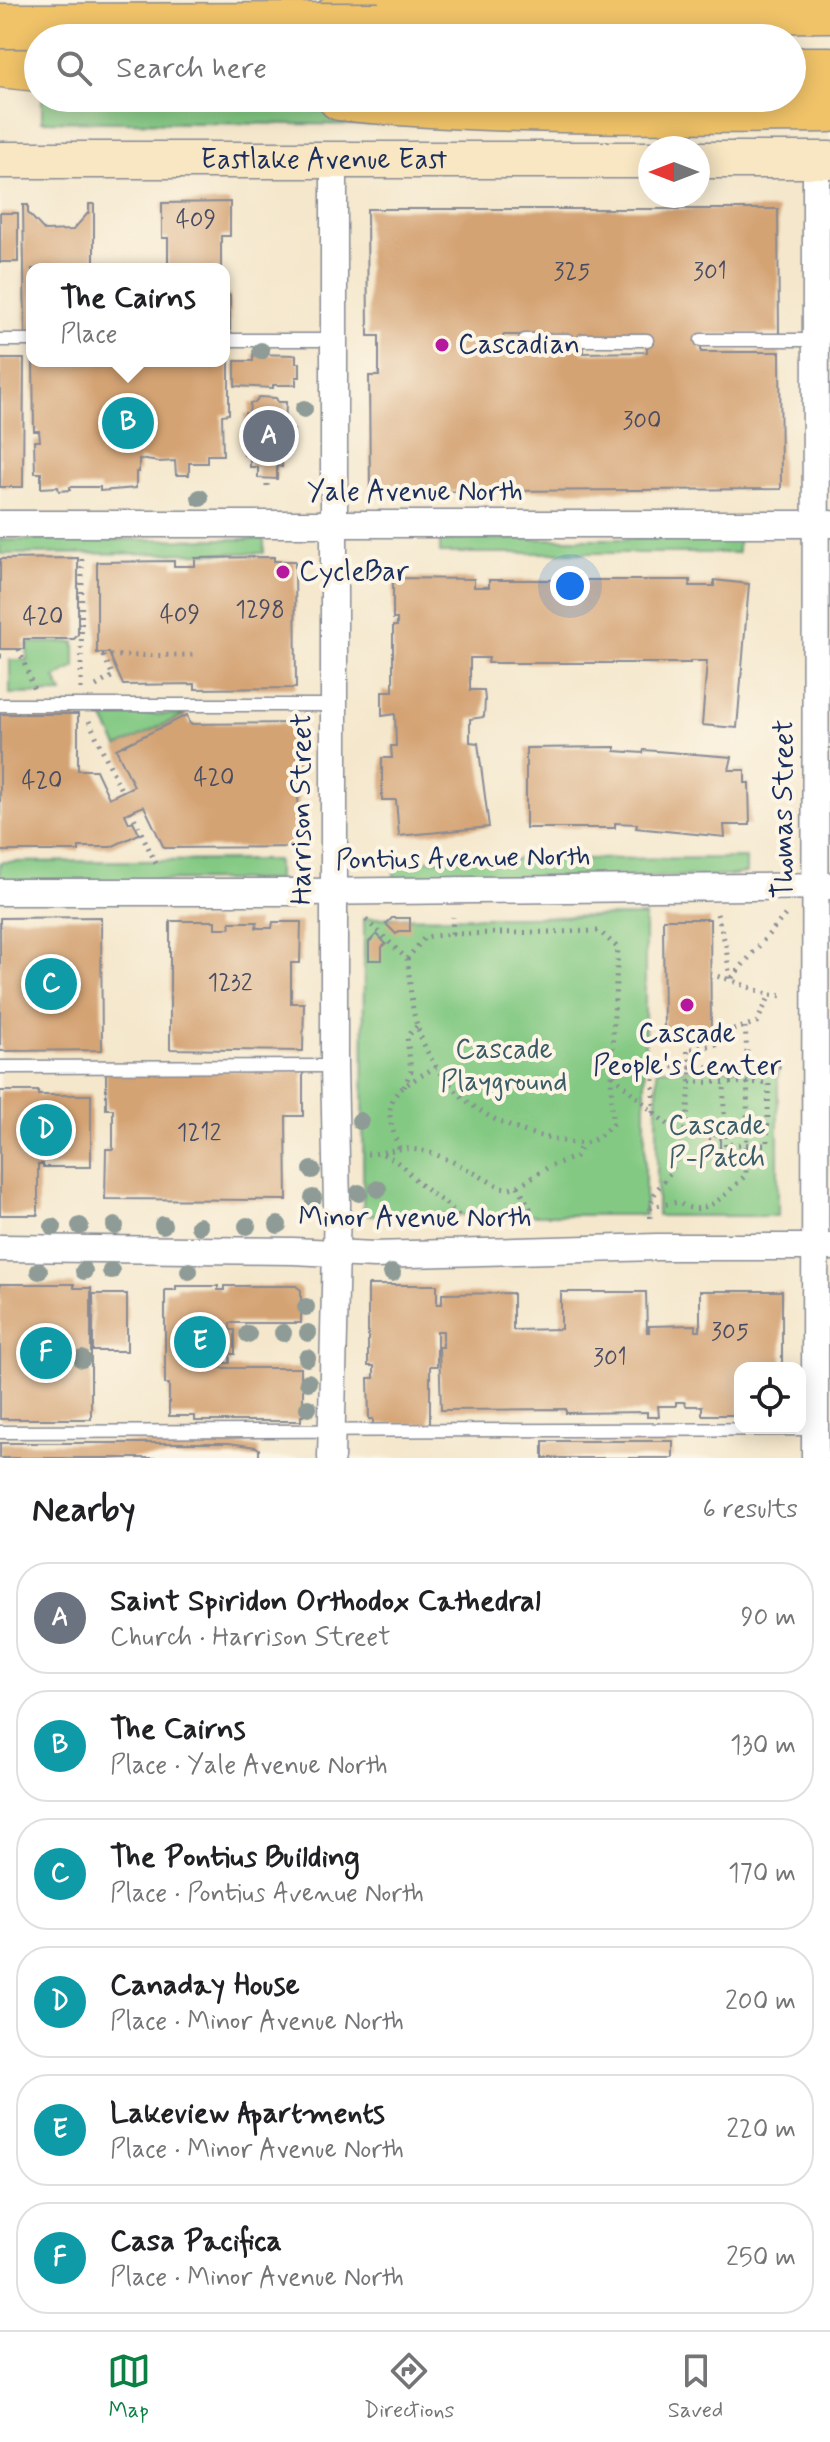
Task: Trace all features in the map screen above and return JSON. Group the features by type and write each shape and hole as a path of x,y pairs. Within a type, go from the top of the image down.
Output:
{"highway":[{"path":"0,17 830,10"},
{"path":"108,17 156,24"},
{"path":"553,24 830,23"},
{"path":"0,26 24,26"},
{"path":"0,65 24,68"},
{"path":"806,69 830,69"},
{"path":"806,110 830,110"}],"main road":[{"name":"Eastlake Avenue East","path":"0,160 638,160"},
{"path":"710,160 823,160"}],"street":[{"name":"Harrison Street","path":"331,1458 336,1253 334,160"},
{"name":"Thomas Street","path":"815,1458 821,1424 823,1247 823,524 816,340 823,160"},
{"name":"Yale Avenue North","path":"0,524 823,524"},
{"name":"Pontius Avenue North","path":"0,892 334,892 823,886"},
{"name":"Minor Avenue North","path":"0,1248 374,1255 657,1247 823,1247"}],"lane":[{"path":"0,340 26,340"},
{"path":"230,340 334,340"},
{"path":"525,340 568,340"},
{"path":"583,340 647,340"},
{"path":"701,340 816,340"},
{"path":"0,705 334,705"},
{"path":"0,1067 334,1066"},
{"path":"0,1432 821,1424"}],"path":[{"path":"81,694 82,557"},
{"path":"19,649 40,705"},
{"path":"104,681 113,676 104,656 195,655"},
{"path":"89,721 122,792"},
{"path":"131,811 154,861"},
{"path":"717,914 726,946 730,980"},
{"path":"730,980 785,915"},
{"path":"452,934 453,917"},
{"path":"366,920 407,959 418,1025 436,1067 465,1102 498,1122 538,1136 582,1145 597,1141 612,1124 611,1066 618,948 599,931 425,937 407,959"},
{"path":"710,974 770,995 785,996"},
{"path":"650,1218 654,1193 672,1169 682,1136 690,1082 687,1049 716,1045 733,1030 757,1022 770,995"},
{"path":"404,1088 411,1071 407,1037 418,1025"},
{"path":"650,1207 678,1202 686,1207 702,1209 715,1203 746,1175 748,1066 745,1026"},
{"path":"611,1066 784,1066"},
{"path":"654,1066 654,1113"},
{"path":"399,1148 388,1121 389,1103 404,1088 436,1067"},
{"path":"611,1074 682,1136"},
{"path":"690,1082 769,1083 767,1145 726,1144"},
{"path":"725,1084 722,1102 725,1154"},
{"path":"367,1154 383,1154 399,1148 414,1149 437,1155 500,1187 518,1186 550,1166 575,1157 582,1145"},
{"path":"383,1154 399,1161 421,1185 462,1219"},
{"path":"518,1186 530,1208 530,1219"}],"green space":[{"path":"42,112 330,112 373,116 370,125 42,121"},
{"path":"264,539 264,553 0,554 0,540"},
{"path":"440,539 738,539 738,553 440,553"},
{"path":"75,642 75,667 55,678 62,693 10,694 10,660 27,660 28,643"},
{"path":"186,714 118,747 102,715"},
{"path":"746,858 746,873 728,876 394,879 394,860"},
{"path":"277,860 277,880 0,881 0,862"},
{"name":"Cascade Playground","path":"645,916 645,1215 363,1215 364,918"},
{"name":"Cascade P-Patch","path":"657,1069 778,1069 778,1216 657,1216"}],"building":[{"path":"230,202 230,236 221,236 221,263 168,263 168,238 162,238 162,203"},
{"path":"89,204 94,204 94,263 26,263 25,334 23,205 28,205 28,213 45,231 73,230 89,212"},
{"path":"367,209 778,209 779,334 701,334 701,352 780,352 781,489 370,492 369,376 379,376 379,336 368,336","holes":["647,334 647,352 583,353 583,335","503,335 568,335 568,353 504,353"]},
{"path":"0,213 18,213 18,262 0,262"},
{"path":"253,354 296,355 296,363 300,363 300,377 296,377 296,385 273,385 273,388 235,386 235,361 253,361"},
{"path":"0,359 24,359 23,487 0,487"},
{"path":"33,367 229,367 229,414 222,415 223,455 207,455 207,463 189,463 189,475 176,475 175,461 139,459 136,488 100,491 100,487 70,487 70,490 59,491 58,487 41,488 41,473 35,473 34,441 40,441 39,431 34,431"},
{"path":"259,397 286,402 285,429 294,430 294,442 285,442 282,467 277,466 277,479 258,478 258,467 250,467 250,455 244,455 245,413 249,414 250,403 255,403"},
{"path":"274,557 274,561 295,561 296,688 195,689 195,684 123,685 109,653 97,653 97,562 174,561 174,566 195,566 195,558"},
{"path":"78,558 78,635 74,639 24,639 24,649 0,649 0,559"},
{"path":"393,578 474,579 474,587 489,587 489,580 690,580 690,586 714,586 714,580 749,584 737,728 702,725 707,661 488,663 489,658 470,658 470,690 484,690 484,717 470,719 470,742 478,743 489,827 399,836 396,800 382,800 382,758 392,758 391,746 396,746 395,714 382,716 382,691 393,691 393,626 397,626 397,619 393,619"},
{"path":"0,714 78,714 78,770 96,770 109,798 134,786 116,749 187,715 190,724 297,723 299,847 164,848 144,806 125,814 129,823 133,821 139,834 111,847 79,847 79,851 0,851"},
{"path":"615,747 615,751 643,753 644,750 732,757 729,770 745,770 745,783 749,783 750,825 724,825 725,837 615,823 615,828 526,828 526,748"},
{"path":"101,917 102,1050 0,1051 0,918"},
{"path":"392,918 410,918 410,931 396,934 386,924"},
{"name":"Cascade People's Center","path":"663,919 710,919 711,1035 664,1035"},
{"path":"170,921 215,921 215,928 230,928 230,922 257,922 256,928 272,928 273,922 301,922 300,963 291,963 291,1003 304,1003 303,1051 170,1049"},
{"path":"377,934 386,944 382,947 382,960 369,960 369,942"},
{"path":"106,1070 303,1071 303,1116 286,1116 287,1200 105,1199 106,1149 113,1149 113,1109 106,1109"},
{"path":"0,1091 91,1095 91,1167 43,1167 43,1164 38,1164 38,1215 0,1215"},
{"path":"710,1135 720,1136 720,1151 710,1150"},
{"path":"0,1284 74,1284 74,1288 91,1288 91,1419 0,1419"},
{"path":"368,1285 437,1285 437,1304 442,1304 442,1294 513,1293 513,1330 561,1329 561,1292 646,1292 647,1332 649,1326 695,1325 696,1331 700,1331 700,1291 782,1291 782,1362 734,1362 734,1415 702,1415 702,1406 686,1406 685,1402 676,1402 676,1406 658,1406 659,1417 647,1417 647,1412 566,1413 566,1409 441,1410 439,1347 443,1347 443,1331 437,1331 437,1366 430,1366 430,1424 373,1424 373,1419 369,1419 368,1378 374,1378 374,1366 368,1366"},
{"path":"176,1286 218,1286 218,1290 224,1290 224,1286 296,1286 301,1290 301,1323 230,1323 230,1330 235,1330 235,1354 230,1354 230,1363 218,1363 218,1368 301,1368 301,1421 195,1421 195,1416 169,1416 169,1384 165,1384 165,1290 176,1290"},
{"path":"93,1294 127,1294 127,1351 93,1351"},
{"path":"543,1441 673,1441 673,1458 543,1458"},
{"path":"0,1443 229,1443 256,1447 259,1458 0,1458"}],"place":[{"name":"Cascadian","path":"442,345"},
{"name":"The Cairns","path":"128,423"},
{"name":"Saint Spiridon Orthodox Cathedral","path":"269,436"},
{"name":"CycleBar","path":"283,572"},
{"name":"The Pontius Building","path":"51,984"},
{"name":"Cascade People's Center","path":"687,1005"},
{"name":"Canaday House","path":"46,1130"},
{"name":"Lakeview Apartments","path":"200,1342"},
{"name":"Casa Pacifica","path":"46,1353"}]}
